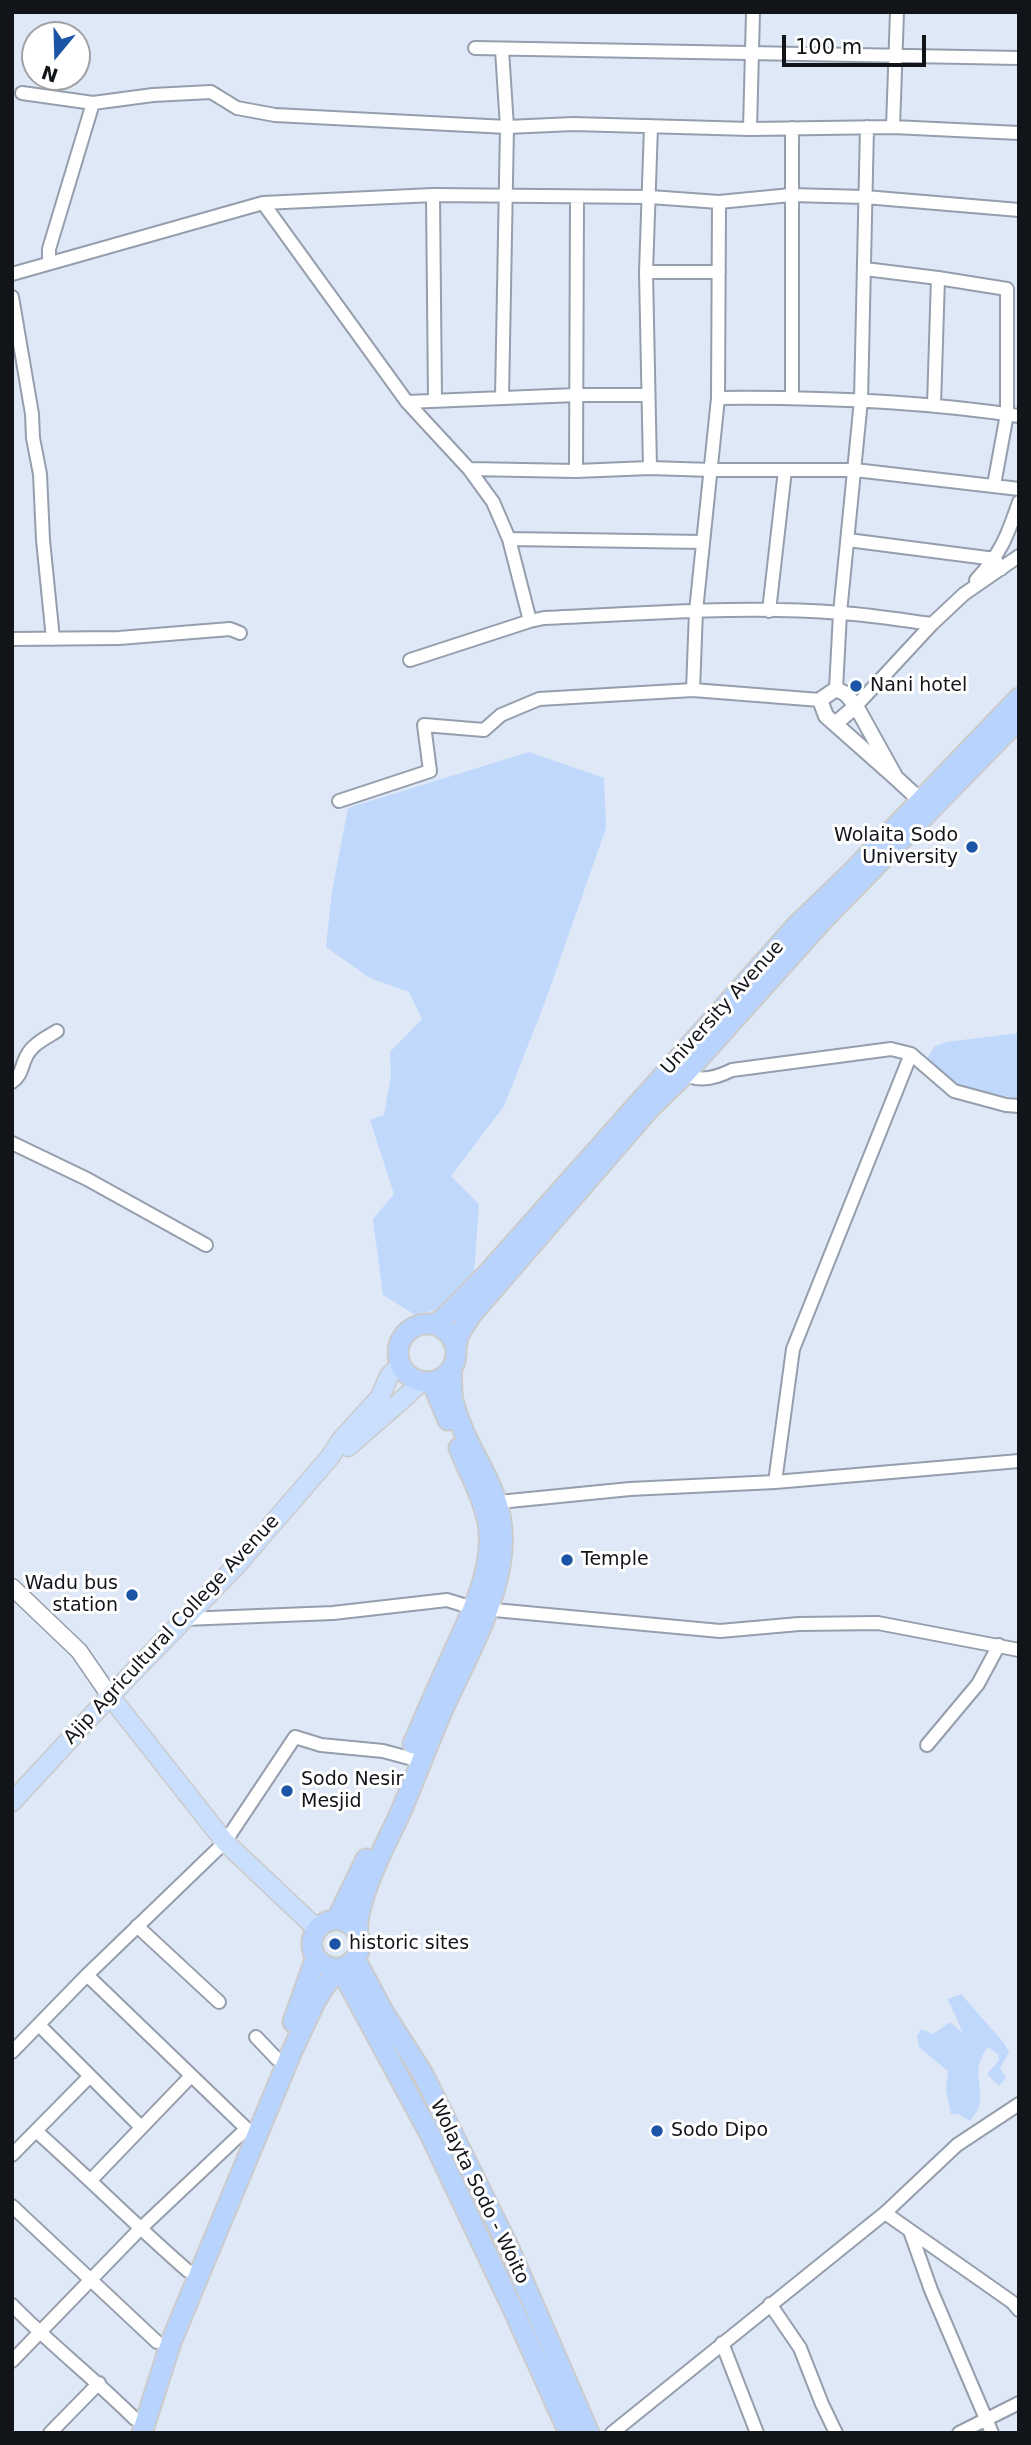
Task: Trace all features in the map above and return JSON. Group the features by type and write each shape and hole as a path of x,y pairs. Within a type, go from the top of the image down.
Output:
{"highway":[{"name":"University Avenue","path":"456,1347 459,1334 471,1314 650,1108 797,925 1019,698"},
{"name":"University Avenue","path":"435,1324 464,1298 679,1069 1019,719"},
{"path":"424,1323 435,1324 444,1329 452,1337 456,1347 456,1359 451,1369 443,1377 427,1382 412,1378 400,1365 397,1354 404,1334 424,1323"},
{"path":"337,1919 414,1759 499,1569 503,1543 499,1502 461,1426 452,1398 451,1369"},
{"path":"427,1382 482,1501 488,1523 489,1544 480,1609"},
{"path":"136,2428 157,2342 251,2133 315,2002 325,1986 348,1964 361,1946 357,1922 414,1759"},
{"path":"348,1964 326,1966 316,1956 312,1942 317,1929 326,1922 337,1919 353,1925 358,1932"},
{"path":"136,2428 251,2133 316,1956"},
{"name":"Wolayta Sodo - Woito","path":"348,1964 514,2311 569,2433"},
{"name":"Wolayta Sodo - Woito","path":"348,1964 384,2013 423,2074 508,2246 589,2433"}],"main road":[{"path":"330,1457 341,1440 380,1397 389,1376 400,1365"},
{"path":"330,1457 347,1448 385,1413 427,1382"},
{"name":"Ajip Agricultural College Avenue","path":"12,1802 236,1566 330,1457"},
{"path":"12,1587 79,1651 110,1696 225,1842 317,1929"}],"street":[{"path":"750,128 753,12"},
{"path":"893,127 897,12"},
{"path":"475,48 1019,58"},
{"path":"502,50 507,127 502,398"},
{"path":"22,93 93,103 152,95 211,92 237,107 275,115 507,127 573,124 750,128 893,127 1019,133"},
{"path":"49,264 49,250 93,103"},
{"path":"650,468 646,272 651,126"},
{"path":"836,689 840,612 861,400 867,127"},
{"path":"792,128 792,397"},
{"path":"12,274 263,203 433,195 650,197 719,202 791,195 865,197 1019,210"},
{"path":"433,195 435,400"},
{"path":"576,471 577,197"},
{"path":"693,690 696,611 718,398 719,202"},
{"path":"263,203 407,401 469,469 493,502 509,539 530,621"},
{"path":"865,270 1013,290 1013,415 994,485"},
{"path":"646,272 719,272"},
{"path":"934,405 938,278"},
{"path":"12,297 40,474 43,540 53,639"},
{"path":"407,401 648,395"},
{"path":"718,398 861,400 934,405 1013,415"},
{"path":"469,469 855,470 1019,489"},
{"path":"769,611 785,470"},
{"path":"998,564 1019,502"},
{"path":"509,539 703,542"},
{"path":"848,540 998,564"},
{"path":"835,724 856,706 932,624 964,594 998,564 1019,556"},
{"path":"410,660 544,618 696,611 840,612 932,624"},
{"path":"12,639 119,638 230,629 240,633"},
{"path":"339,801 430,771 424,725 484,730 501,715 539,699 693,690 820,700 836,689"},
{"path":"836,689 846,694 856,706 896,778"},
{"path":"820,700 826,716 920,800"},
{"path":"12,1082 19,1077 29,1052 38,1042 57,1031"},
{"path":"679,1069 714,1079 732,1070 891,1049 911,1054 954,1091 1019,1106"},
{"path":"775,1482 793,1349 911,1054"},
{"path":"12,1143 87,1179 206,1245"},
{"path":"499,1502 630,1489 775,1482 1019,1461"},
{"path":"184,1619 333,1613 447,1600 480,1609 720,1631 799,1624 878,1623 1019,1650"},
{"path":"927,1745 978,1684 999,1645"},
{"path":"12,2053 87,1975 225,1842 295,1737 321,1745 414,1759"},
{"path":"137,1926 219,2002"},
{"path":"12,2361 139,2230 251,2133 87,1975"},
{"path":"39,2025 141,2127"},
{"path":"256,2037 278,2059"},
{"path":"12,2155 89,2077"},
{"path":"91,2180 191,2077"},
{"path":"612,2433 885,2213 957,2145 1019,2104"},
{"path":"36,2132 91,2180 139,2230 188,2271"},
{"path":"12,2206 157,2342"},
{"path":"885,2213 1012,2302 1019,2310"},
{"path":"910,2231 931,2290 992,2433"},
{"path":"770,2304 800,2348 836,2433"},
{"path":"12,2305 40,2333 99,2383 136,2428"},
{"path":"722,2343 757,2433"},
{"path":"50,2433 99,2383"},
{"path":"959,2433 1019,2403"}],"shaded area":[{"path":"529,752 604,778 606,828 545,1002 504,1106 451,1176 479,1204 474,1274 447,1305 417,1316 383,1295 373,1219 394,1194 370,1120 384,1115 391,1075 390,1052 422,1019 409,992 370,978 326,947 332,891 348,808"},
{"path":"1019,1033 1019,1098 961,1090 925,1062 934,1047 946,1042"},
{"path":"961,1994 1009,2052 1000,2068 1006,2078 999,2086 987,2074 999,2060 998,2054 988,2047 982,2056 978,2071 979,2107 970,2121 958,2114 951,2114 946,2090 948,2071 919,2047 917,2036 921,2029 933,2034 950,2022 963,2033 948,1999"}],"place":[{"name":"Nani hotel","path":"856,686"},
{"name":"Wolaita Sodo University","path":"972,847"},
{"name":"Temple","path":"567,1560"},
{"name":"Wadu bus station","path":"132,1595"},
{"name":"Sodo Nesir Mesjid","path":"287,1791"},
{"name":"historic sites","path":"335,1944"},
{"name":"Sodo Dipo","path":"657,2131"}]}
